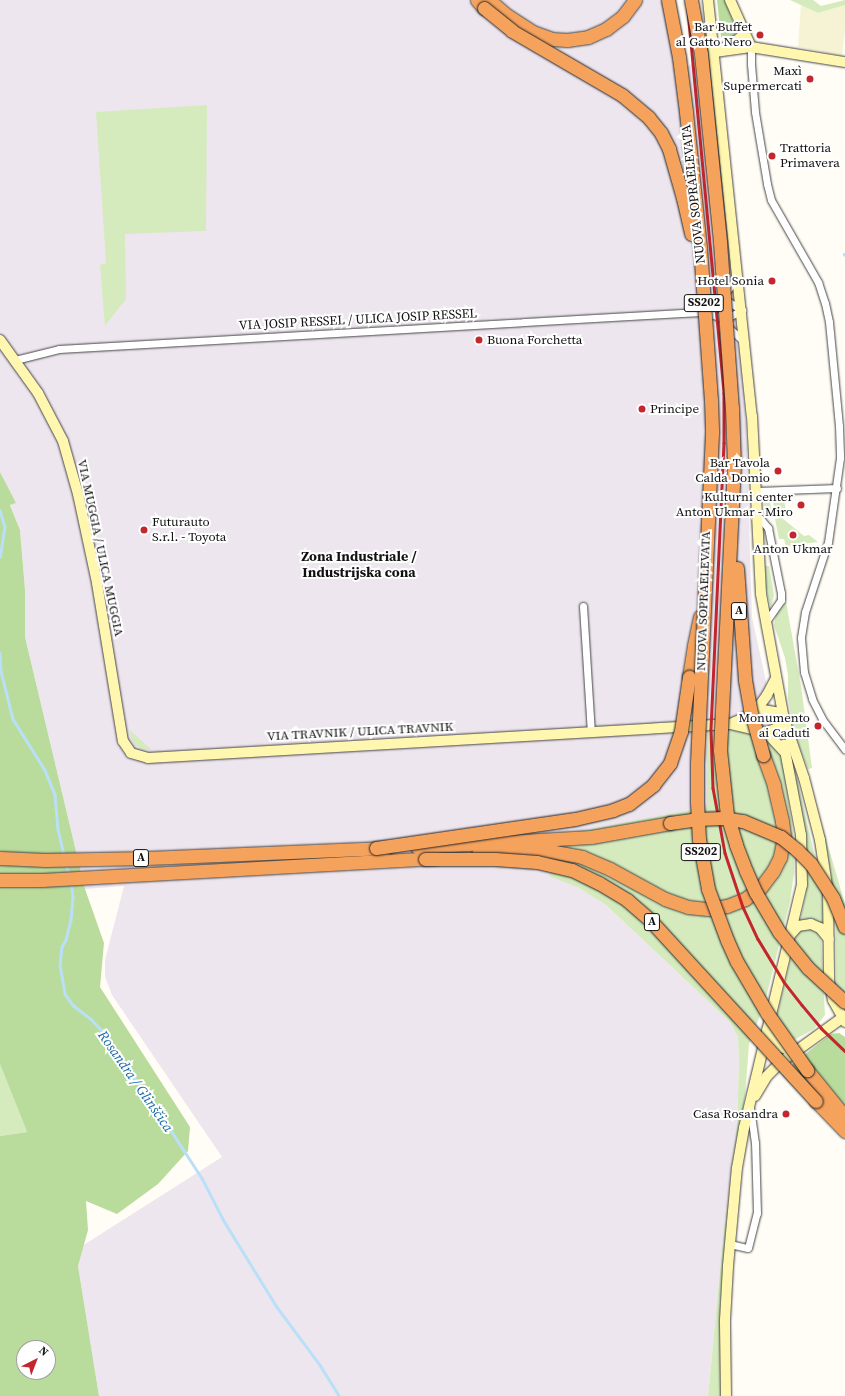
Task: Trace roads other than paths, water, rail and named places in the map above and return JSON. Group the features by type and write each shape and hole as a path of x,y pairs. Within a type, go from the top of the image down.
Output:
{"highway":[{"path":"485,2 533,32 552,39 567,40 588,37 606,29 623,16 635,0"},
{"name":"NUOVA SOPRAELEVATA","path":"668,0 679,57 686,112 700,247 711,400 697,802 703,866 712,901 737,962 767,1013 807,1070 845,1117"},
{"name":"NUOVA SOPRAELEVATA","path":"691,0 701,54 720,242 732,400 734,464 720,750 727,815 746,871 779,932 808,968 845,1002"},
{"path":"485,2 497,19 525,39 622,95 649,118 661,133 669,149 675,167 691,231 711,400"},
{"name":"A","path":"0,880 42,880 425,859 503,852 549,851 582,857 610,869 665,899 688,907 708,909 727,906 745,899 761,887 773,871 780,857 784,836 774,785 763,755 750,709 744,672 736,565 734,464"},
{"name":"A","path":"376,848 475,835 595,815 613,810 641,796 662,774 676,747 681,731 694,645 703,607"},
{"name":"A","path":"0,858 45,860 92,859 473,845 591,837 697,819 723,818 743,821 781,837 806,859 823,881 833,898 845,927"},
{"name":"A","path":"425,859 495,859 537,862 572,870 599,883 627,900 649,920 845,1131"}],"main road":[{"path":"708,0 715,52 745,343 757,491 761,594 765,623 784,719 804,778 820,840 828,892 828,961 831,991 844,1018 796,1050 781,1062 767,1076 750,1105"},
{"path":"730,0 751,47"},
{"path":"715,52 730,46 744,33"},
{"path":"715,52 751,47 845,62"},
{"name":"VIA MUGGIA / ULICA MUGGIA","path":"0,340 38,392 63,441 78,494 97,583 123,741 131,753"},
{"name":"VIA TRAVNIK / ULICA TRAVNIK","path":"730,724 744,718 757,709 776,678"},
{"path":"757,709 775,712 784,719"},
{"path":"784,719 780,726 766,732 784,751"},
{"path":"726,1396 725,1320 730,1244 738,1168 744,1128 802,885 803,866 801,835 784,751 784,719"},
{"name":"VIA TRAVNIK / ULICA TRAVNIK","path":"131,753 148,758 730,724 766,732"},
{"path":"791,934 798,926 811,924 820,928 829,938"},
{"path":"767,1030 774,1040 781,1046 789,1050 796,1050"}],"street":[{"path":"751,47 755,112 760,152 771,200 818,282 825,303 840,426 840,458 837,488 828,542 805,612 801,638 804,672 812,699 822,719 845,749"},
{"path":"703,312 716,303 738,277"},
{"path":"716,303 726,301 742,310"},
{"path":"717,317 729,317 742,310"},
{"name":"VIA JOSIP RESSEL / ULICA JOSIP RESSEL","path":"15,360 59,349 703,312 717,317 745,343"},
{"path":"757,491 837,488"},
{"path":"758,516 768,528 781,593 781,600 765,623"},
{"path":"584,606 591,732"},
{"path":"730,1244 748,1248 757,1213 755,1143 750,1105"}],"waterway":[{"name":"Rosandra / Glinščica","path":"0,510 5,527 0,557"},
{"name":"Rosandra / Glinščica","path":"0,653 1,671 13,719 45,770 55,795 58,829 64,856"},
{"name":"Rosandra / Glinščica","path":"66,864 69,875"},
{"name":"Rosandra / Glinščica","path":"71,882 73,897 71,920 66,940 62,947 60,965 65,994 73,1005 92,1020 104,1033 170,1129 202,1178 224,1221 277,1307 320,1365 339,1396"}],"railway":[{"path":"687,0 724,393 724,443 711,730 713,788 725,853 743,907 758,939 784,982 821,1028 845,1051"}],"place":[{"name":"Bar Buffet al Gatto Nero","path":"760,35"},
{"name":"Maxì Supermercati","path":"810,79"},
{"name":"Trattoria Primavera","path":"772,156"},
{"name":"Hotel Sonia","path":"772,281"},
{"name":"Buona Forchetta","path":"479,340"},
{"name":"Principe","path":"642,409"},
{"name":"Bar Tavola Calda Domio","path":"778,471"},
{"name":"Kulturni center Anton Ukmar - Miro","path":"801,505"},
{"name":"Futurauto S.r.l. - Toyota","path":"144,530"},
{"name":"Anton Ukmar","path":"793,535"},
{"name":"Monumento ai Caduti","path":"818,726"},
{"name":"Casa Rosandra","path":"786,1114"}],"district":[{"name":"Zona Industriale / Industrijska cona","path":"359,564"}]}
